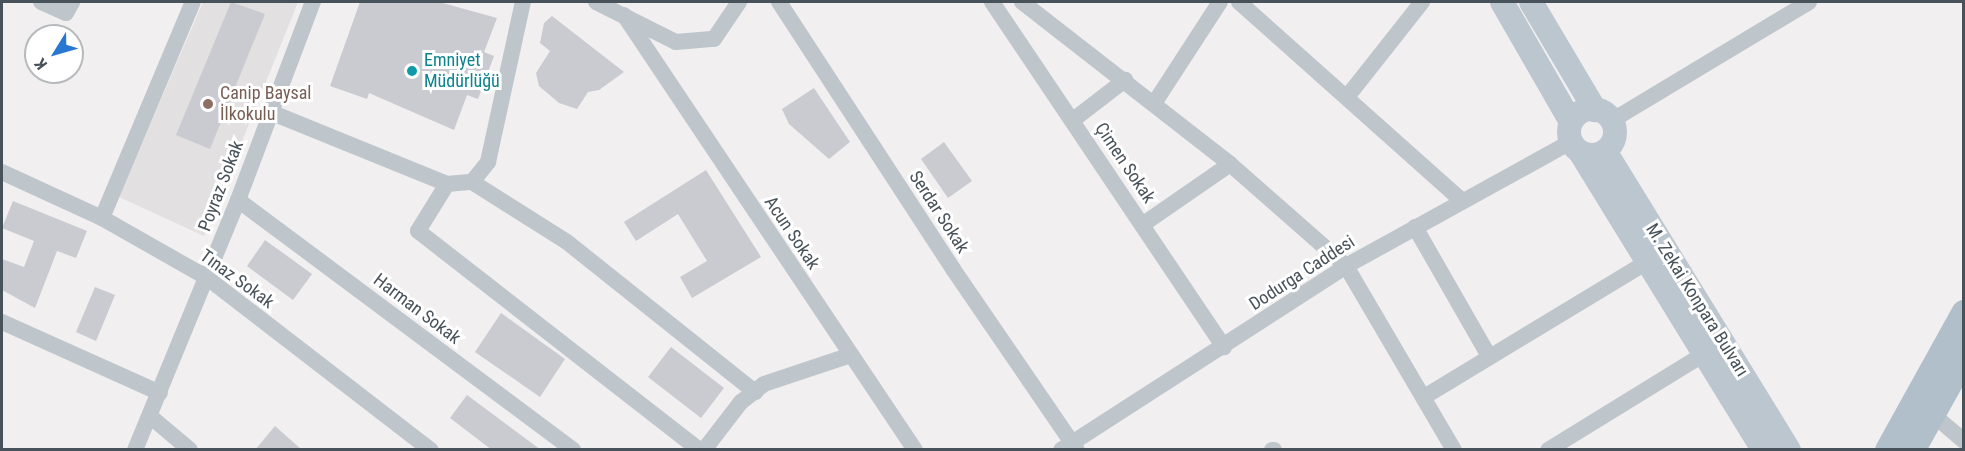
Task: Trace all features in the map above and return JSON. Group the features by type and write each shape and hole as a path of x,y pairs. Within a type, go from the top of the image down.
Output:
{"main road":[{"name":"M. Zekai Konpara Bulvarı","path":"1502,2 1574,139 1763,450"},
{"path":"1531,2 1603,115 1614,139 1605,151 1592,156 1574,139 1582,111 1603,115"},
{"name":"M. Zekai Konpara Bulvarı","path":"1605,151 1789,450"},
{"path":"1888,450 1964,313"},
{"path":"1911,450 1964,355"}],"street":[{"path":"41,2 66,13 72,2"},
{"path":"102,218 193,2"},
{"name":"Poyraz Sokak","path":"135,450 151,417 238,200 313,2"},
{"path":"472,182 488,162 523,2"},
{"path":"596,2 676,42 714,39 739,2"},
{"name":"Serdar Sokak","path":"779,2 1070,447"},
{"name":"Çimen Sokak","path":"992,2 1224,347"},
{"path":"1022,2 1155,102 1230,164 1346,266 1454,450"},
{"path":"1155,102 1220,2"},
{"path":"1239,2 1462,201"},
{"path":"1347,97 1422,2"},
{"path":"1603,115 1809,2"},
{"name":"Acun Sokak","path":"624,15 636,38 915,450"},
{"path":"1073,120 1125,80"},
{"path":"270,112 447,184 472,182 567,242 755,392"},
{"name":"Dodurga Caddesi","path":"1070,447 1346,266 1574,139"},
{"path":"1142,225 1230,164"},
{"name":"Tınaz Sokak","path":"2,172 102,218 206,277 431,450"},
{"path":"447,184 418,231 699,450"},
{"name":"Harman Sokak","path":"238,200 573,450"},
{"path":"1415,227 1489,356"},
{"path":"1424,397 1647,262"},
{"path":"2,322 160,393"},
{"path":"1548,450 1704,354"},
{"path":"704,450 764,384 851,355"},
{"path":"1931,412 1964,441"},
{"path":"151,417 190,450"}],"shaded area":[{"name":"Canip Baysal İlkokulu","path":"203,2 298,2 204,236 119,197"}],"building":[{"path":"231,2 265,14 210,149 176,135"},
{"name":"Emniyet Müdürlüğü","path":"360,2 439,2 497,18 484,52 494,56 478,99 467,95 454,130 369,93 367,99 330,86"},
{"path":"552,16 624,72 599,90 588,92 577,109 559,103 539,86 536,73 550,51 540,43 544,23"},
{"path":"814,88 850,142 829,159 789,124 782,109"},
{"path":"944,142 972,181 948,198 921,159"},
{"path":"706,170 761,257 692,298 680,277 707,261 678,214 636,241 624,222"},
{"path":"13,201 87,231 76,258 57,251 35,308 2,290 2,259 24,267 34,241 2,228"},
{"path":"265,240 312,274 293,300 247,266"},
{"path":"95,287 115,295 96,341 76,332"},
{"path":"501,313 565,359 540,397 475,352"},
{"path":"671,347 724,388 701,418 648,377"},
{"path":"467,395 541,450 492,450 450,418"},
{"path":"275,426 302,450 255,450"}],"place":[{"name":"Emniyet Müdürlüğü","path":"412,71"},
{"name":"Canip Baysal İlkokulu","path":"208,104"}]}
